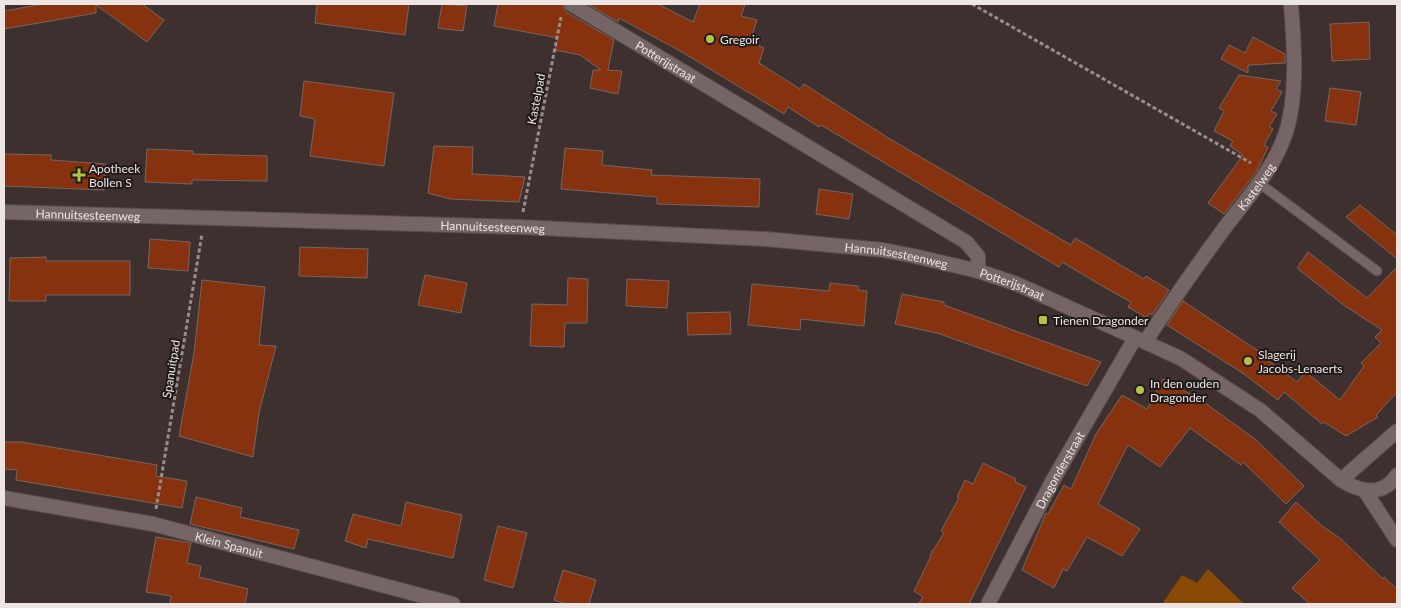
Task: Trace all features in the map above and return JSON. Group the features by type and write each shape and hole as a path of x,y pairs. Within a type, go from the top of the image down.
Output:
{"street":[{"name":"Kastelweg","path":"1140,340 1263,178 1286,131 1291,97 1294,44 1291,4"},
{"name":"Potterijstraat","path":"566,8 966,242 978,256 978,271 1064,304 1180,358 1260,410 1341,480 1354,489 1365,492"},
{"name":"Hannuitsesteenweg","path":"4,212 520,227 766,239 883,250 978,271"},
{"name":"Dragonderstraat","path":"988,604 1053,480 1140,340"},
{"path":"1341,480 1397,431"},
{"path":"1397,475 1394,481 1382,488 1365,492 1397,540"},
{"name":"Klein Spanuit","path":"4,498 154,524 452,604"}],"lane":[{"path":"1263,178 1377,270"}],"path":[{"path":"972,4 1263,178"},
{"name":"Kastelpad","path":"526,198 566,8"},
{"name":"Spanuitpad","path":"154,524 205,217"}],"shaded area":[{"path":"1208,569 1244,604 1162,604 1182,575 1197,583"}],"building":[{"path":"43,4 142,4 164,20 147,42 96,5 96,13 4,29 4,11"},
{"path":"317,4 409,4 405,35 315,23"},
{"path":"442,4 467,6 463,31 438,28"},
{"path":"498,4 562,4 566,12 614,40 608,70 622,71 618,94 590,88 593,70 601,70 580,55 555,50 558,38 494,26"},
{"path":"588,4 658,4 693,22 700,4 745,4 741,16 757,20 750,41 764,48 759,63 800,89 804,84 890,139 1071,245 1075,238 1144,279 1146,276 1169,290 1152,315 1150,313 1147,318 1128,307 1131,302 1062,262 1059,267 821,125 819,127 788,107 784,114 682,52 619,18 618,22"},
{"path":"1369,22 1370,59 1332,61 1330,24"},
{"path":"1253,37 1285,54 1285,63 1248,65 1248,73 1221,59 1229,45 1245,53"},
{"path":"1239,75 1281,81 1276,89 1282,92 1271,111 1277,114 1269,127 1273,129 1264,145 1268,147 1257,171 1224,214 1208,203 1243,155 1230,146 1233,141 1214,131 1224,111 1219,108"},
{"path":"304,81 394,93 384,166 310,156 315,119 300,116"},
{"path":"1330,88 1361,92 1356,125 1325,121"},
{"path":"434,146 473,147 472,174 525,177 519,202 450,199 428,193"},
{"path":"565,148 603,151 602,165 652,170 651,175 760,179 759,207 657,204 657,197 561,189"},
{"path":"147,149 193,151 193,154 267,156 267,181 192,180 192,184 145,182"},
{"path":"4,154 51,155 51,160 106,164 104,190 4,186"},
{"path":"819,189 853,194 849,219 816,214"},
{"path":"1360,205 1397,235 1397,259 1346,217"},
{"path":"150,239 190,242 188,271 148,268"},
{"path":"300,247 368,249 367,278 299,276"},
{"path":"1308,252 1367,298 1397,267 1397,392 1376,415 1378,417 1346,436 1324,422 1322,424 1284,392 1278,400 1244,374 1167,325 1183,301 1263,354 1262,356 1297,382 1306,372 1340,400 1364,366 1361,363 1381,343 1375,337 1382,330 1345,306 1297,268"},
{"path":"46,257 46,261 130,261 130,295 46,295 46,301 9,301 10,258"},
{"path":"425,275 467,283 461,313 418,305"},
{"path":"568,278 588,279 587,323 565,323 564,347 530,346 532,304 567,305"},
{"path":"627,279 669,281 667,308 626,306"},
{"path":"202,280 265,287 259,345 276,346 259,413 253,457 179,436 194,353"},
{"path":"830,283 858,286 858,290 867,291 864,326 801,319 800,330 748,325 752,284 829,291"},
{"path":"902,294 944,302 944,305 1101,362 1087,386 937,333 895,324"},
{"path":"730,312 731,334 688,335 687,313"},
{"path":"1163,379 1201,400 1255,439 1304,486 1286,504 1243,462 1241,465 1190,428 1160,467 1128,445 1098,504 1140,529 1122,556 1087,537 1067,571 1063,569 1054,588 1022,570 1046,513 1048,514 1064,485 1071,489 1096,434 1122,395 1147,409"},
{"path":"4,442 22,442 157,465 156,476 187,481 182,508 16,480 17,470 4,469"},
{"path":"983,463 1016,479 1015,482 1026,487 969,604 918,604 923,597 914,591 930,555 944,533 941,531 959,498 957,497 965,480 973,484"},
{"path":"196,497 242,508 240,517 299,530 294,549 190,524"},
{"path":"406,502 462,515 453,558 368,539 366,548 345,541 353,514 401,526"},
{"path":"1296,502 1321,525 1341,539 1383,579 1384,577 1397,589 1397,604 1310,604 1292,588 1320,560 1279,522"},
{"path":"498,526 527,533 513,588 484,580"},
{"path":"156,537 191,543 187,563 201,566 199,577 248,589 245,604 170,604 171,596 146,592"},
{"path":"563,570 596,580 589,604 567,604 554,600"}],"place":[{"name":"Gregoir","path":"710,39"},
{"name":"Apotheek Bollen S","path":"79,175"},
{"name":"Tienen Dragonder","path":"1043,320"},
{"name":"Slagerij Jacobs-Lenaerts","path":"1248,361"},
{"name":"In den ouden Dragonder","path":"1140,390"}]}
